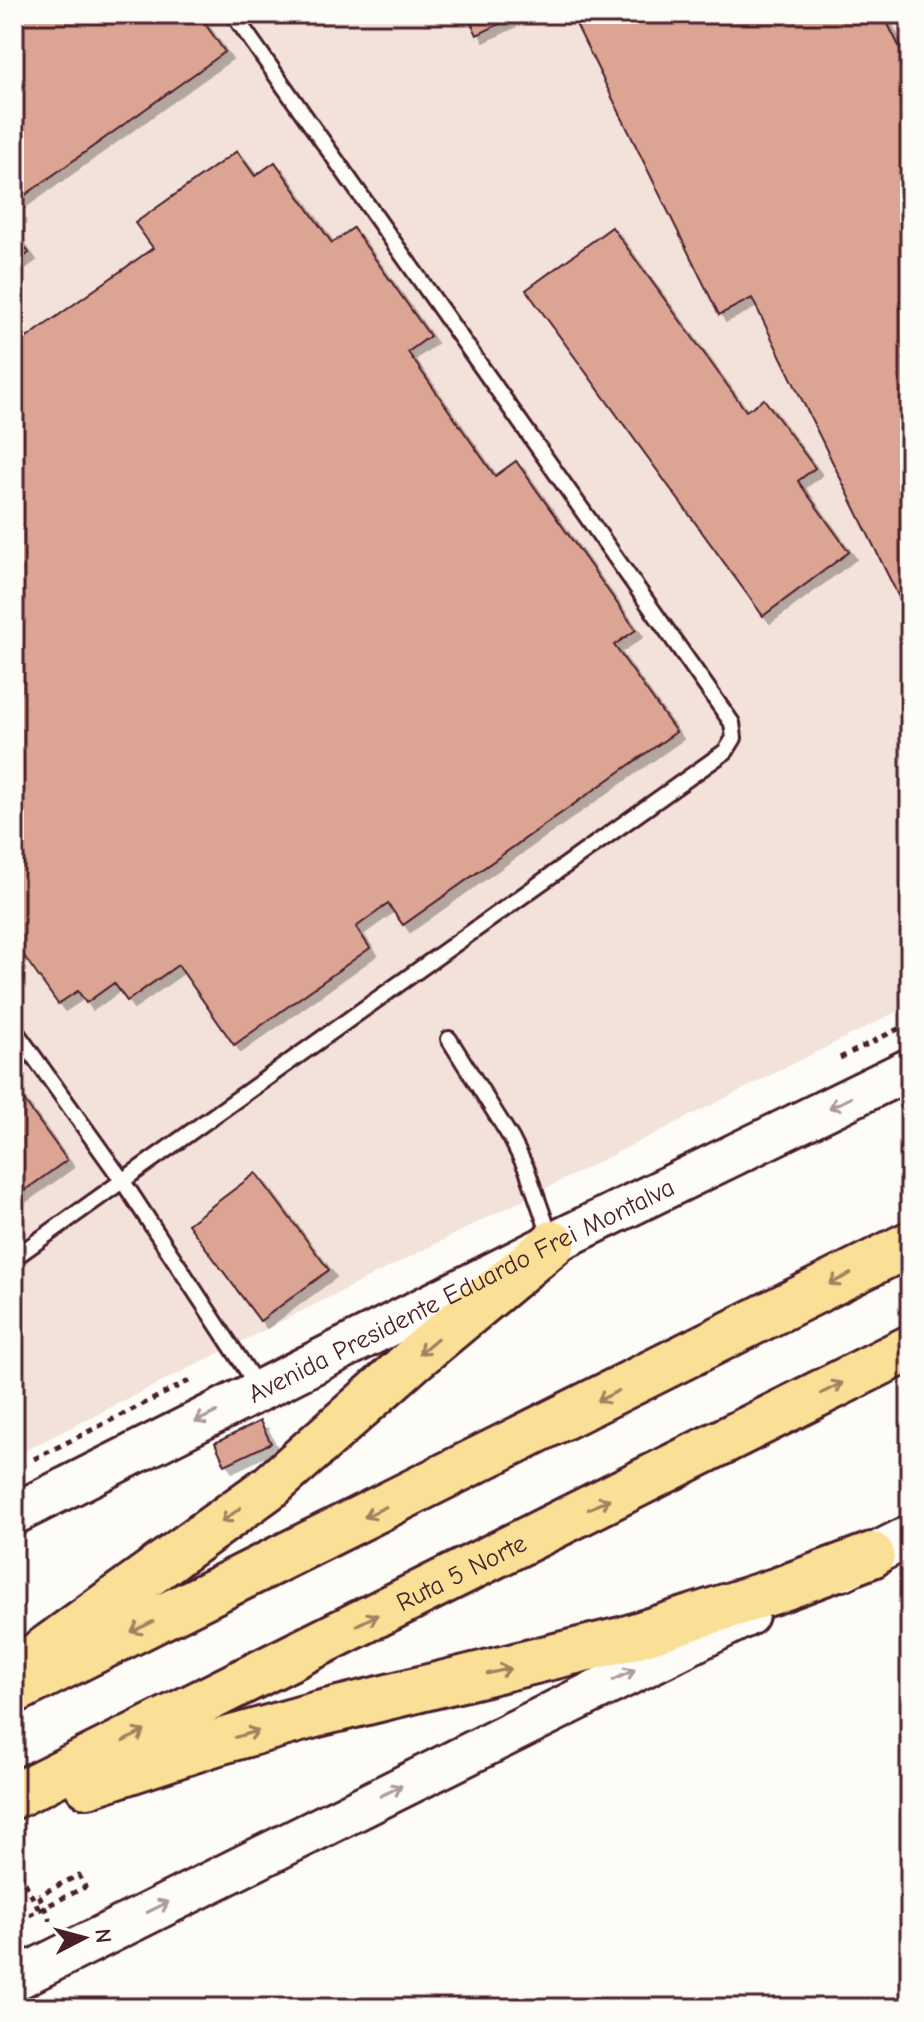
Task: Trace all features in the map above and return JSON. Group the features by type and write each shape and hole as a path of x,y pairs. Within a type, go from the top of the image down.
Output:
{"highway":[{"path":"14,1671 271,1486 414,1359 553,1243"},
{"path":"14,1691 910,1244"},
{"name":"Ruta 5 Norte","path":"14,1796 910,1348"},
{"path":"14,1813 97,1781 215,1743 318,1714 566,1656 669,1626 872,1555"}],"street":[{"name":"Avenida Presidente Eduardo Frei Montalva","path":"14,1514 553,1243 910,1069"},
{"path":"14,1980 910,1536"}],"lane":[{"path":"14,1258 726,751 734,738 732,723 233,14"},
{"path":"14,1029 122,1180 260,1391"},
{"path":"449,1039 511,1138 527,1170 553,1243"}],"path":[{"path":"14,1861 39,1910"},
{"path":"14,1923 39,1910 85,1887 79,1875 39,1895 52,1926"}],"shaded area":[{"path":"14,14 910,14 910,1005 14,1456"}],"building":[{"path":"14,14 198,14 225,52 14,203"},
{"path":"467,14 520,14 477,35"},
{"path":"571,14 883,14 910,68 910,620 752,298 719,315"},
{"path":"237,151 255,176 275,162 332,243 353,228 430,336 408,352 495,476 516,461 636,630 614,645 676,732 403,925 388,904 356,927 370,948 234,1045 178,965 127,1001 114,983 86,1003 78,991 58,1004 14,942 14,347 153,248 135,223"},
{"path":"612,227 746,411 764,399 815,468 798,481 849,552 763,616 526,290"},
{"path":"14,232 29,253 14,264"},
{"path":"14,1087 67,1160 14,1198"},
{"path":"256,1173 329,1270 260,1321 188,1224"},
{"path":"260,1421 271,1443 225,1465 215,1443"}]}
